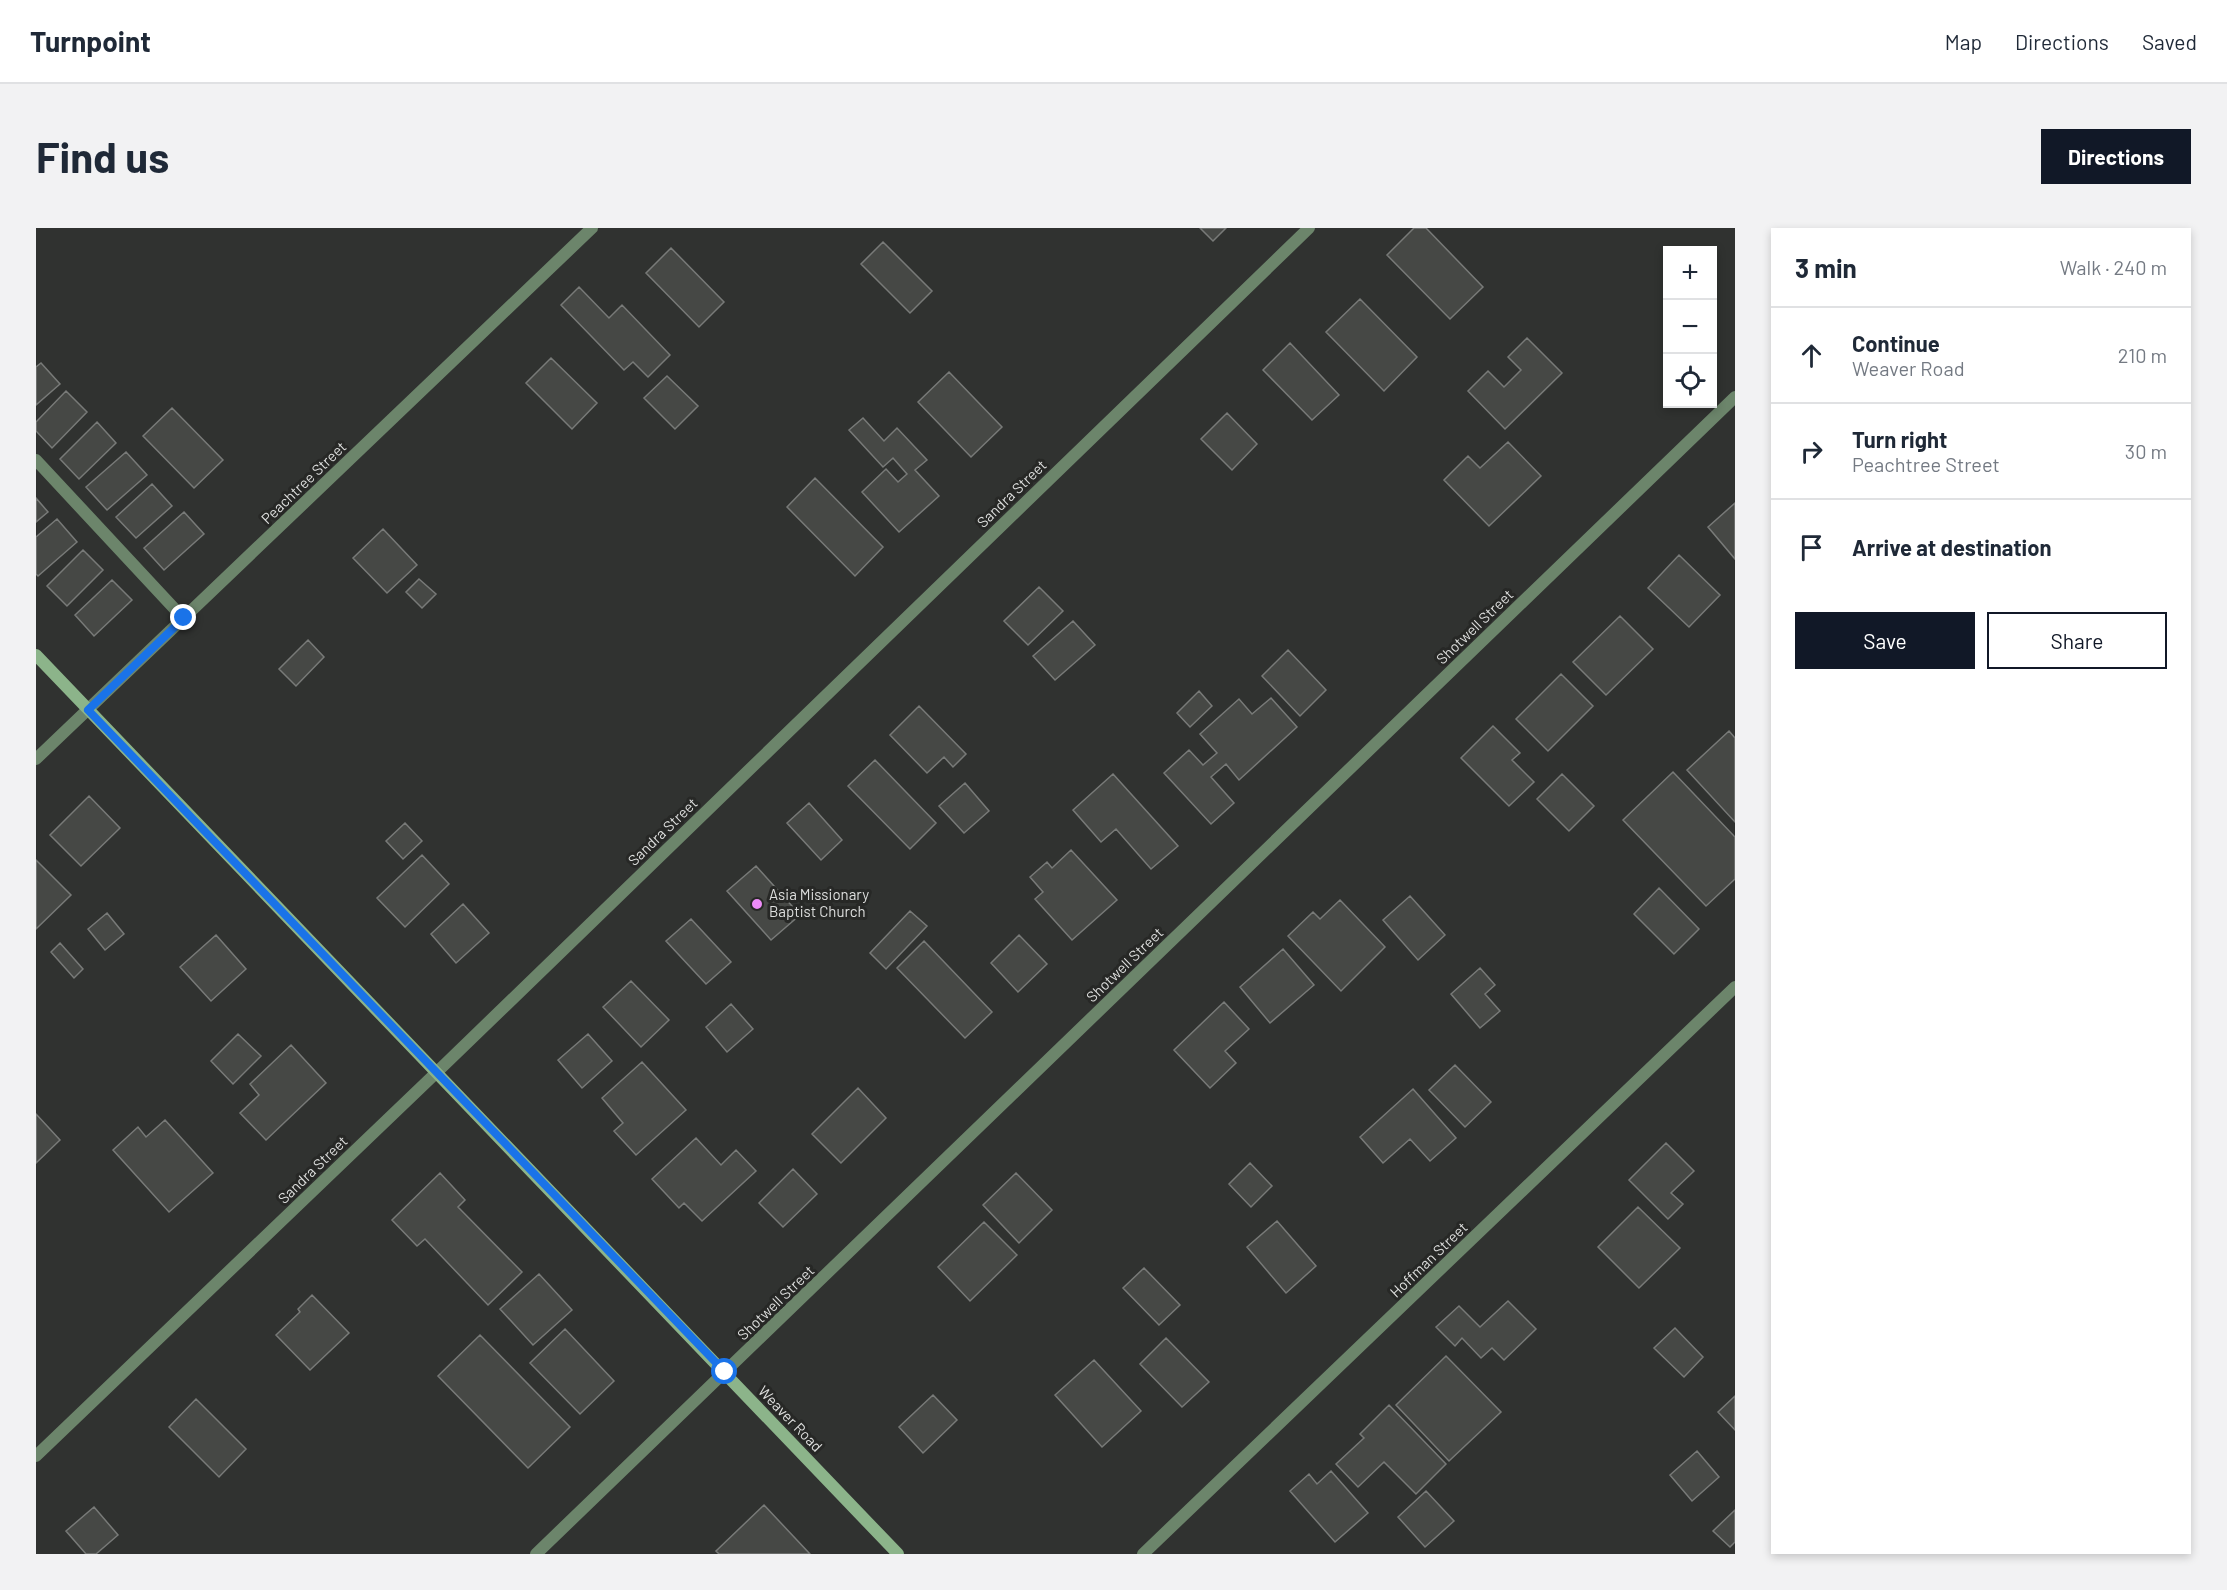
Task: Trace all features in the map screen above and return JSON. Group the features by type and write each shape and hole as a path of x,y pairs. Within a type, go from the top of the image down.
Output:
{"street":[{"name":"Peachtree Street","path":"36,759 592,228"},
{"name":"Sandra Street","path":"36,1456 437,1072 1309,228"},
{"name":"Shotwell Street","path":"536,1554 1735,397"},
{"path":"36,460 184,618"},
{"name":"Weaver Road","path":"36,655 898,1554"},
{"name":"Hoffman Street","path":"1143,1554 1735,987"}],"building":[{"path":"1200,228 1226,228 1213,241"},
{"path":"1414,228 1426,228 1483,287 1450,319 1387,255"},
{"path":"883,242 932,291 910,313 861,264"},
{"path":"671,248 724,302 699,327 646,273"},
{"path":"579,287 609,318 622,305 670,355 648,377 633,362 624,370 561,305"},
{"path":"1360,299 1417,357 1384,391 1326,332"},
{"path":"1527,338 1562,373 1505,429 1468,391 1488,371 1504,387 1521,370 1508,357"},
{"path":"1290,343 1339,395 1312,420 1263,370"},
{"path":"551,358 597,403 572,429 526,383"},
{"path":"41,363 60,384 36,405 36,367"},
{"path":"949,372 1002,427 971,457 918,402"},
{"path":"667,376 698,406 675,429 644,398"},
{"path":"66,391 87,412 52,448 36,431 36,422"},
{"path":"172,408 223,460 194,488 143,436"},
{"path":"1227,413 1257,444 1232,470 1201,439"},
{"path":"863,418 884,441 897,428 927,460 915,470 939,496 899,532 862,492 886,469 898,482 907,474 893,458 883,467 849,430"},
{"path":"97,422 116,443 79,479 60,459"},
{"path":"1508,442 1541,476 1489,526 1444,480 1468,456 1480,468"},
{"path":"126,452 147,475 107,510 86,487"},
{"path":"815,478 883,547 855,576 787,507"},
{"path":"152,484 172,506 136,538 116,517"},
{"path":"36,498 48,512 36,522"},
{"path":"1735,503 1735,559 1708,527"},
{"path":"184,512 204,534 164,570 144,548"},
{"path":"57,519 77,542 38,576 36,574 36,537"},
{"path":"383,529 417,565 387,593 353,558"},
{"path":"83,550 103,570 67,606 47,586"},
{"path":"1679,555 1720,595 1689,627 1648,588"},
{"path":"419,579 436,594 422,608 406,592"},
{"path":"112,580 132,600 94,636 75,615"},
{"path":"1039,587 1063,611 1028,645 1004,621"},
{"path":"1620,616 1653,649 1606,695 1573,662"},
{"path":"1073,621 1095,645 1055,680 1033,656"},
{"path":"308,640 324,657 296,686 279,669"},
{"path":"1288,650 1326,690 1300,716 1262,676"},
{"path":"1561,674 1593,706 1548,751 1516,719"},
{"path":"1199,691 1212,706 1190,727 1177,713"},
{"path":"1271,698 1297,727 1239,780 1226,764 1211,777 1234,803 1211,824 1164,773 1189,750 1203,765 1217,753 1200,734 1239,699 1252,714"},
{"path":"919,706 966,754 953,767 944,757 927,773 890,735"},
{"path":"1493,726 1520,753 1512,760 1534,782 1509,806 1461,758"},
{"path":"1729,731 1735,738 1735,822 1687,770"},
{"path":"875,760 936,823 910,849 848,786"},
{"path":"1673,772 1735,837 1735,879 1706,906 1623,820"},
{"path":"1113,774 1178,846 1151,869 1116,829 1101,842 1073,810"},
{"path":"1562,774 1594,806 1569,831 1537,799"},
{"path":"965,783 989,811 964,833 939,806"},
{"path":"89,796 120,828 81,866 50,835"},
{"path":"809,803 842,840 821,860 787,823"},
{"path":"405,823 422,841 403,859 386,841"},
{"path":"1071,850 1117,900 1072,940 1035,899 1043,892 1030,877 1047,862 1052,868"},
{"path":"422,855 449,884 405,927 377,898"},
{"path":"36,860 71,895 36,929"},
{"path":"756,866 800,915 771,940 727,891"},
{"path":"1659,888 1699,929 1674,954 1634,914"},
{"path":"1410,896 1445,935 1418,960 1383,920"},
{"path":"1340,900 1385,947 1341,991 1288,936 1313,912 1320,919"},
{"path":"463,904 489,933 456,963 431,934"},
{"path":"910,911 927,926 886,969 870,953"},
{"path":"107,913 124,934 105,950 88,929"},
{"path":"691,919 731,962 706,984 666,941"},
{"path":"216,935 246,969 211,1001 180,967"},
{"path":"1019,935 1047,964 1018,992 991,963"},
{"path":"924,941 992,1012 965,1038 897,968"},
{"path":"60,943 83,969 74,978 51,952"},
{"path":"1283,949 1314,985 1270,1023 1240,987"},
{"path":"1480,968 1495,985 1485,994 1500,1011 1480,1028 1451,994"},
{"path":"631,981 669,1020 641,1047 603,1007"},
{"path":"1224,1002 1249,1029 1225,1051 1236,1063 1210,1088 1174,1050"},
{"path":"731,1004 753,1029 727,1052 706,1027"},
{"path":"238,1034 261,1056 233,1084 211,1061"},
{"path":"588,1034 612,1061 582,1088 558,1060"},
{"path":"291,1045 326,1083 266,1140 240,1113 259,1095 250,1084"},
{"path":"642,1062 686,1110 636,1155 614,1131 623,1123 602,1098"},
{"path":"1455,1065 1491,1102 1465,1127 1429,1090"},
{"path":"858,1088 886,1118 841,1163 812,1134"},
{"path":"1413,1089 1456,1138 1430,1161 1410,1139 1383,1163 1360,1137"},
{"path":"36,1114 60,1140 36,1163"},
{"path":"165,1120 213,1173 169,1212 113,1150 138,1127 146,1137"},
{"path":"696,1138 721,1165 736,1150 756,1171 702,1221 684,1203 679,1208 652,1179"},
{"path":"1666,1143 1694,1171 1671,1193 1683,1204 1668,1219 1629,1180"},
{"path":"1250,1163 1272,1186 1251,1207 1229,1184"},
{"path":"793,1169 817,1194 783,1227 759,1203"},
{"path":"440,1173 465,1200 458,1207 522,1272 488,1305 425,1239 417,1246 392,1220"},
{"path":"1016,1173 1052,1210 1019,1243 983,1205"},
{"path":"1638,1207 1680,1248 1639,1288 1598,1247"},
{"path":"1277,1221 1316,1266 1286,1293 1247,1247"},
{"path":"984,1222 1017,1255 970,1301 938,1267"},
{"path":"1144,1268 1180,1305 1159,1325 1123,1288"},
{"path":"539,1274 572,1310 533,1345 500,1309"},
{"path":"312,1295 349,1333 310,1370 276,1335 300,1312 298,1309"},
{"path":"1508,1301 1536,1329 1504,1360 1492,1348 1481,1358 1462,1338 1455,1346 1436,1327 1459,1306 1480,1327"},
{"path":"1675,1328 1703,1357 1684,1377 1654,1348"},
{"path":"565,1329 614,1381 580,1414 530,1363"},
{"path":"480,1335 570,1427 528,1468 438,1376"},
{"path":"1166,1338 1209,1382 1182,1407 1140,1364"},
{"path":"1446,1356 1501,1412 1449,1461 1396,1405"},
{"path":"1094,1360 1141,1411 1102,1447 1055,1395"},
{"path":"933,1395 957,1420 923,1453 899,1427"},
{"path":"1735,1396 1735,1430 1718,1412"},
{"path":"196,1399 246,1449 219,1477 169,1427"},
{"path":"1389,1405 1446,1464 1416,1494 1384,1462 1358,1487 1336,1464 1364,1438 1360,1434"},
{"path":"1697,1451 1719,1477 1692,1501 1670,1475"},
{"path":"1331,1471 1368,1513 1335,1542 1290,1491 1309,1474 1317,1484"},
{"path":"1426,1491 1454,1521 1425,1547 1398,1517"},
{"path":"764,1505 810,1554 719,1554 716,1551"},
{"path":"94,1507 118,1535 96,1554 86,1554 66,1531"},
{"path":"1735,1510 1735,1542 1730,1547 1713,1531"}],"place":[{"name":"Asia Missionary Baptist Church","path":"757,904"}],"route":[{"path":"184,618 88,710 725,1372"}]}
